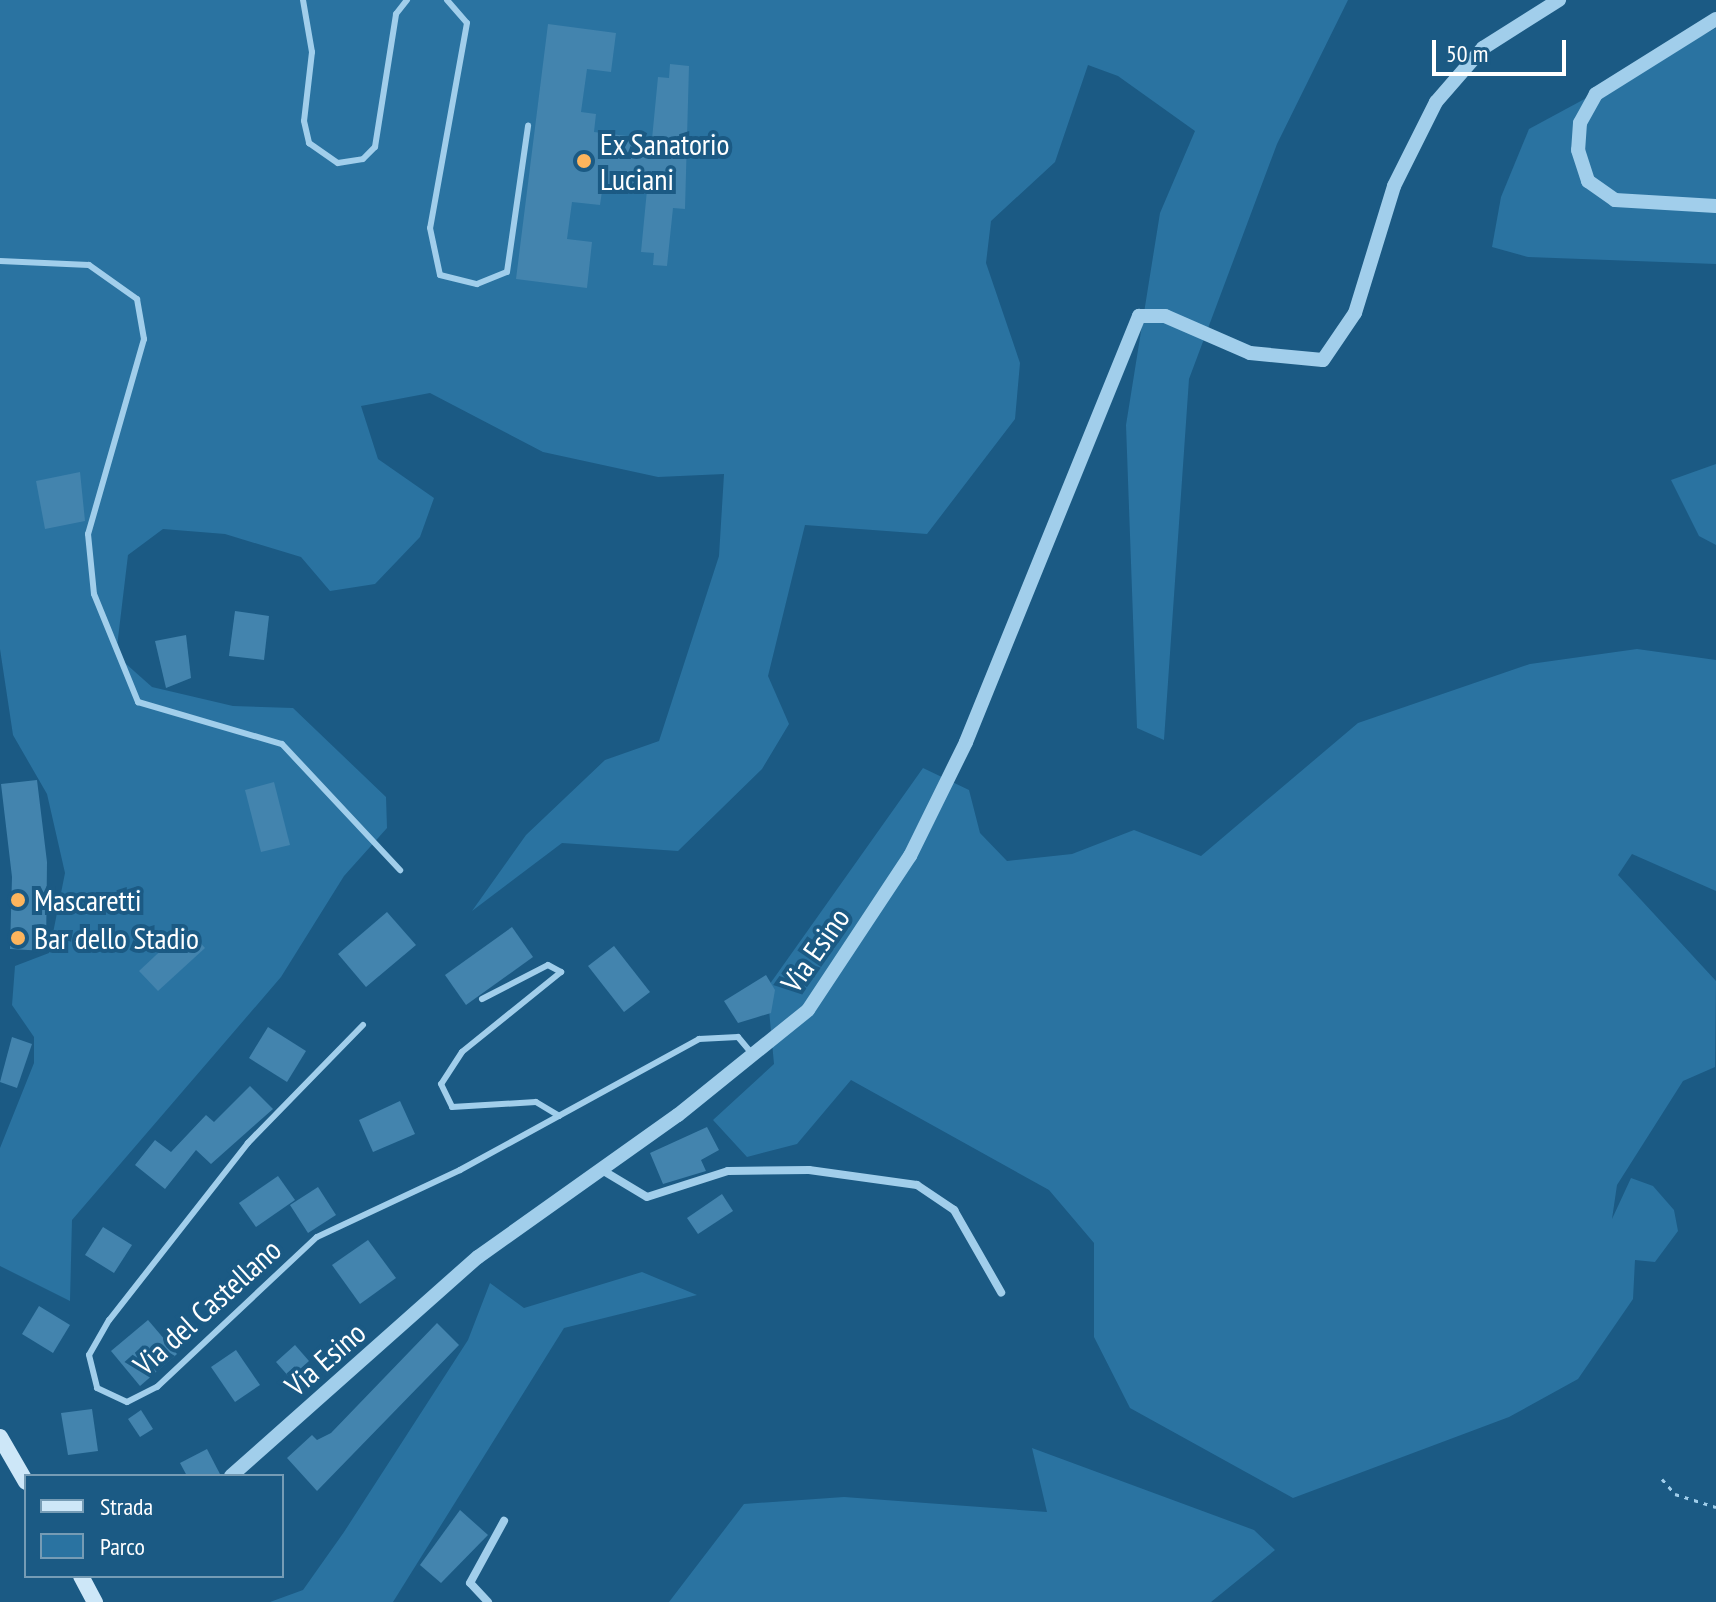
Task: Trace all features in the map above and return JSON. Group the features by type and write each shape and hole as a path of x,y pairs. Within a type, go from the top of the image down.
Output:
{"main road":[{"path":"0,1437 24,1479"},
{"path":"82,1578 95,1602"}],"street":[{"name":"Via Esino","path":"233,1474 478,1257 602,1170 808,1010 910,856 966,742 1129,331 1139,316 1165,316 1250,353 1323,360 1355,313 1394,186 1436,102 1483,48 1559,0"},
{"path":"1716,19 1596,94 1580,123 1578,150 1588,181 1615,200 1716,206"},
{"path":"602,1170 647,1197 728,1171 809,1170 917,1185 954,1210 1001,1292"},
{"path":"488,1602 470,1583 504,1521"}],"lane":[{"path":"303,0 312,52 304,121 309,143 338,163 363,159 375,147 396,14 407,0"},
{"path":"447,0 467,23 430,228 440,275 477,284 507,272 528,126"},
{"path":"0,261 89,265 137,299 144,339 88,534 94,594 138,702 282,744 400,870"},
{"path":"482,999 548,965 561,972 462,1052 441,1084 452,1107 536,1102 559,1116"},
{"name":"Via del Castellano","path":"363,1025 248,1143 109,1320 89,1355 97,1388 127,1402 157,1387 317,1237 559,1116 699,1039 738,1037 753,1055"}],"path":[{"path":"1662,1479 1675,1494 1716,1507"}],"green space":[{"path":"0,0 1348,0 1277,144 1189,379 1164,740 1137,728 1126,425 1160,213 1195,131 1118,76 1088,65 1055,162 991,221 986,263 1020,363 1015,419 927,534 805,525 768,676 789,724 762,769 678,851 562,843 472,911 526,835 605,760 659,741 719,556 724,474 658,477 543,452 430,393 361,406 378,459 434,498 420,537 375,584 330,591 301,557 225,534 163,529 128,555 116,655 152,687 233,706 293,708 386,797 387,828 344,876 281,977 72,1220 70,1301 0,1266 0,1148 34,1063 34,1037 12,1005 15,966 49,953 65,873 47,794 13,735 0,649"},
{"path":"1716,28 1716,264 1528,257 1492,247 1501,197 1529,129"},
{"path":"1716,464 1716,545 1699,536 1671,480"},
{"path":"1637,649 1716,660 1716,891 1632,854 1618,875 1716,981 1715,1067 1683,1081 1617,1185 1612,1219 1631,1178 1653,1186 1674,1210 1678,1231 1655,1262 1635,1260 1633,1299 1578,1379 1509,1417 1293,1498 1130,1408 1094,1337 1094,1243 1049,1190 851,1080 797,1144 747,1157 713,1120 774,1064 767,988 923,768 969,790 980,833 1007,861 1072,854 1134,830 1201,856 1358,723 1530,664"},
{"path":"642,1272 697,1295 564,1328 393,1602 270,1602 303,1590 344,1532 468,1340 490,1283 524,1308"},
{"path":"1032,1448 1254,1530 1275,1550 1211,1602 669,1602 744,1504 844,1497 1047,1512"}],"building":[{"name":"Ex Sanatorio Luciani","path":"548,24 616,33 611,72 587,69 581,112 596,114 594,132 652,139 658,77 669,78 670,64 689,66 685,209 673,208 667,266 653,265 654,253 641,252 647,190 603,184 600,205 572,202 567,239 592,242 587,288 516,279"},
{"path":"80,472 85,521 45,529 36,481"},
{"path":"235,611 269,616 264,660 229,656"},
{"path":"186,635 191,678 166,688 155,641"},
{"path":"37,780 47,862 46,951 10,949 12,877 1,784"},
{"path":"274,782 290,845 261,852 245,790"},
{"path":"387,912 416,945 366,987 338,954"},
{"path":"186,927 205,948 158,991 139,971"},
{"path":"512,927 533,957 466,1005 445,975"},
{"path":"614,946 650,992 624,1012 588,966"},
{"path":"766,975 775,990 771,1013 738,1023 724,1001"},
{"path":"268,1027 306,1051 287,1082 249,1058"},
{"path":"12,1037 32,1044 17,1088 0,1082"},
{"path":"250,1086 273,1109 211,1164 196,1150 165,1189 135,1165 155,1140 171,1152 206,1115 214,1122"},
{"path":"400,1101 415,1134 373,1152 359,1120"},
{"path":"707,1127 719,1150 701,1160 706,1171 663,1184 650,1153"},
{"path":"278,1176 295,1200 256,1227 239,1203"},
{"path":"318,1187 336,1215 308,1233 290,1205"},
{"path":"722,1194 733,1211 698,1234 687,1218"},
{"path":"103,1227 132,1245 114,1273 85,1255"},
{"path":"368,1240 396,1278 360,1304 332,1265"},
{"path":"39,1306 70,1325 53,1353 22,1334"},
{"path":"148,1320 177,1354 140,1386 111,1351"},
{"path":"437,1323 459,1345 317,1491 287,1458 312,1435 317,1440 331,1433"},
{"path":"295,1345 309,1361 290,1378 276,1362"},
{"path":"236,1350 260,1385 235,1402 211,1367"},
{"path":"92,1409 98,1451 68,1455 61,1413"},
{"path":"141,1410 153,1429 140,1437 128,1419"},
{"path":"207,1449 220,1474 186,1474 180,1463"},
{"path":"460,1510 488,1535 441,1583 420,1565"}],"place":[{"name":"Ex Sanatorio Luciani","path":"584,161"},
{"name":"Mascaretti","path":"18,900"},
{"name":"Bar dello Stadio","path":"18,938"}]}
